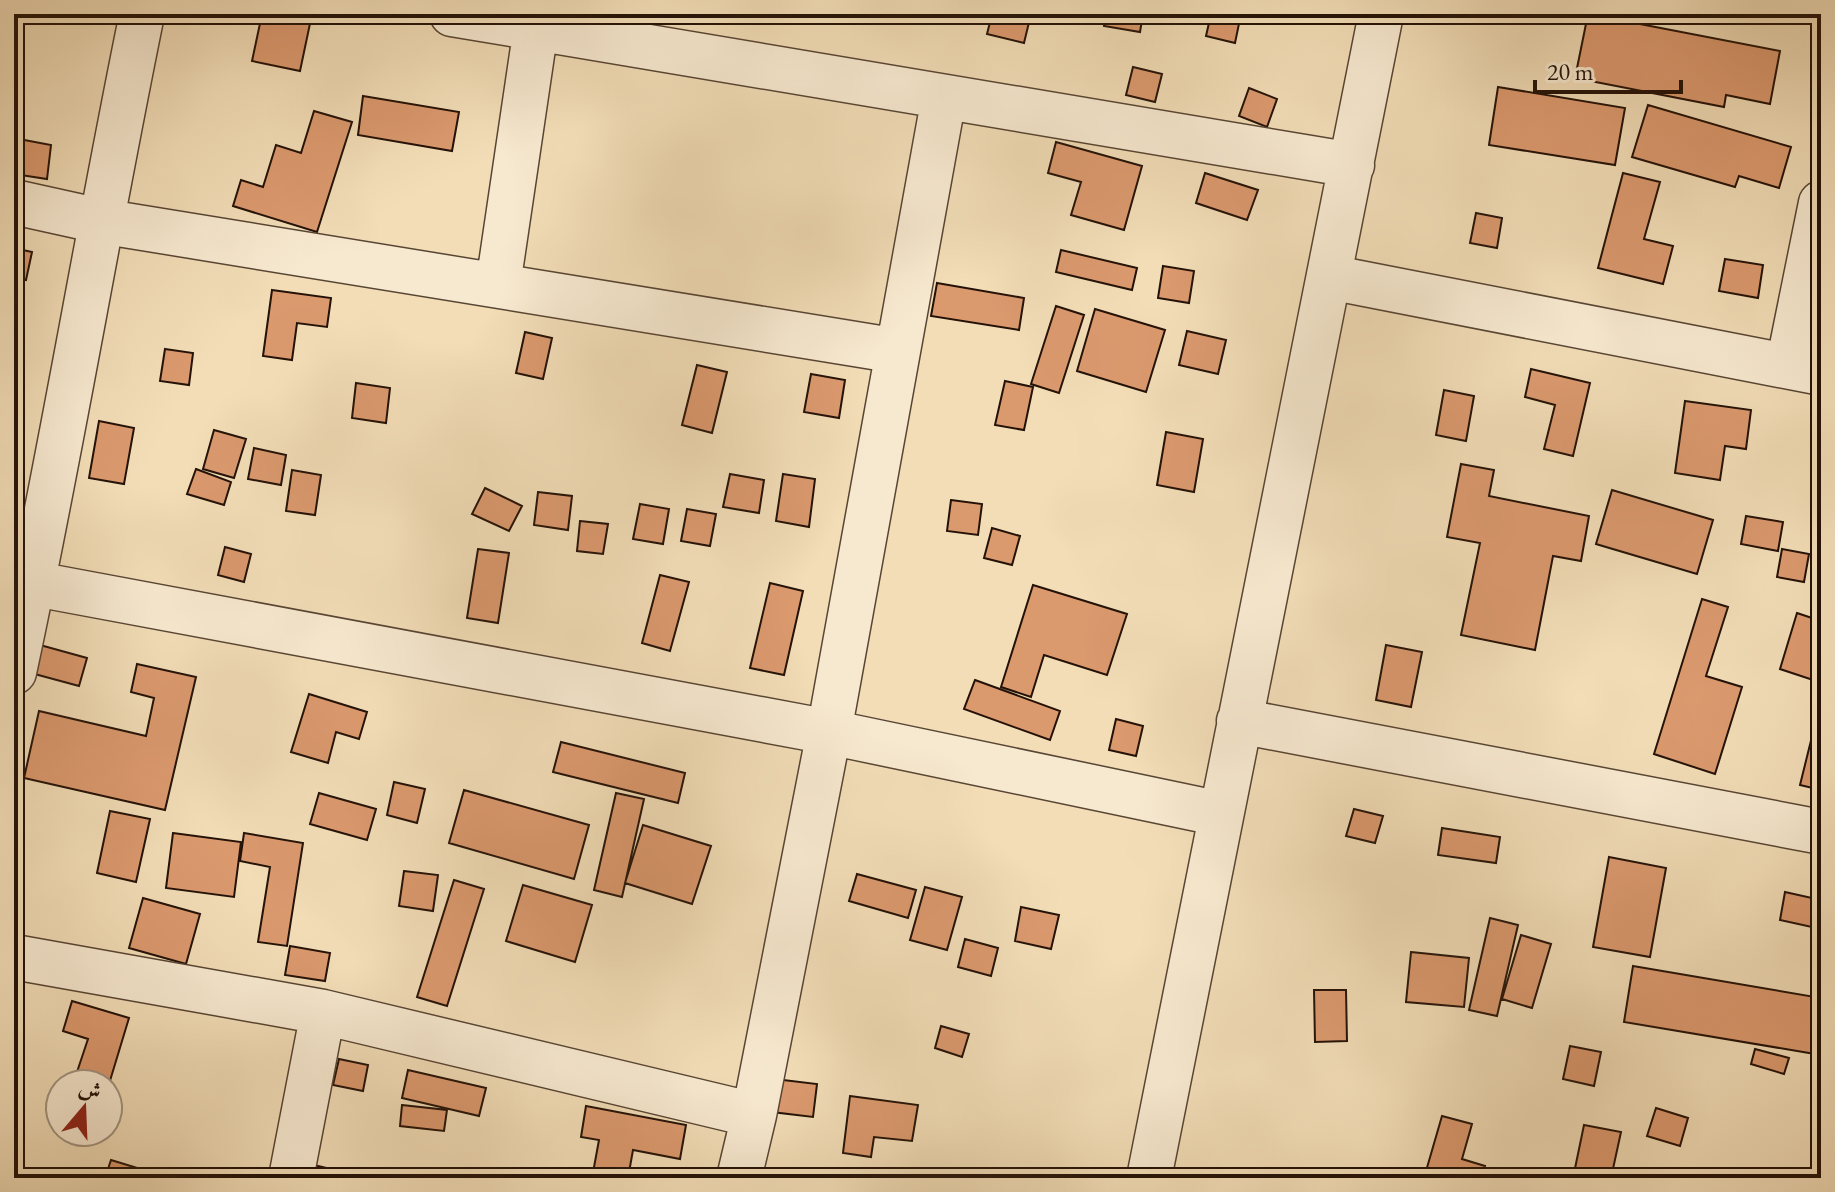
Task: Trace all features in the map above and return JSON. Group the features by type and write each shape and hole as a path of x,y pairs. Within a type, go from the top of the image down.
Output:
{"street":[{"path":"14,672 24,582 83,330 100,221 142,14"},
{"path":"452,14 537,21 944,97 1352,165"},
{"path":"1149,1178 1381,14"},
{"path":"498,285 537,21"},
{"path":"739,1178 829,732 944,97"},
{"path":"14,202 100,221 898,351"},
{"path":"1329,277 1805,370 1821,203"},
{"path":"24,582 829,732 1221,814"},
{"path":"1239,721 1821,832"},
{"path":"14,957 323,1012 754,1115"},
{"path":"291,1178 323,1012"}],"building":[{"path":"262,14 312,14 300,71 252,61"},
{"path":"992,14 1031,14 1024,43 987,34"},
{"path":"1106,14 1143,14 1140,32 1104,26"},
{"path":"1211,14 1241,14 1235,43 1206,36"},
{"path":"1588,14 1780,51 1770,104 1726,95 1724,107 1575,78"},
{"path":"1133,67 1162,74 1155,102 1126,95"},
{"path":"1498,87 1625,108 1615,165 1489,145"},
{"path":"1249,88 1277,99 1267,127 1239,116"},
{"path":"363,96 459,112 452,151 358,135"},
{"path":"1648,105 1791,147 1779,188 1739,176 1735,187 1632,157"},
{"path":"314,111 352,122 317,232 233,206 241,180 263,187 276,145 301,153"},
{"path":"19,139 51,145 47,179 14,174"},
{"path":"1056,142 1142,166 1124,230 1071,215 1081,182 1048,173"},
{"path":"1205,173 1258,190 1247,220 1196,203"},
{"path":"1623,173 1660,182 1644,239 1673,246 1663,284 1598,268"},
{"path":"1476,213 1502,218 1497,248 1470,243"},
{"path":"14,248 32,252 26,280 14,278"},
{"path":"1061,250 1137,268 1132,290 1056,272"},
{"path":"1725,259 1763,265 1758,298 1719,291"},
{"path":"1163,266 1194,271 1189,303 1158,298"},
{"path":"937,283 1024,298 1019,330 931,316"},
{"path":"272,290 331,298 327,327 297,323 292,360 263,356"},
{"path":"1056,306 1084,315 1059,393 1031,384"},
{"path":"1095,309 1165,330 1146,392 1077,371"},
{"path":"1187,331 1226,340 1218,374 1179,365"},
{"path":"525,332 552,338 543,379 516,373"},
{"path":"165,349 193,353 189,385 160,381"},
{"path":"697,365 727,372 712,433 682,425"},
{"path":"1531,369 1590,383 1573,456 1544,449 1555,405 1525,397"},
{"path":"811,374 845,380 839,418 804,412"},
{"path":"1005,381 1033,387 1024,430 995,425"},
{"path":"356,383 390,388 386,423 352,418"},
{"path":"1444,390 1474,396 1466,441 1436,435"},
{"path":"1685,401 1751,410 1746,449 1725,446 1720,480 1675,473"},
{"path":"99,421 134,428 124,484 89,478"},
{"path":"214,430 246,439 234,478 203,469"},
{"path":"1166,432 1203,439 1194,492 1157,485"},
{"path":"254,448 286,455 281,485 248,479"},
{"path":"1461,464 1494,470 1489,496 1589,516 1581,561 1553,556 1535,650 1461,635 1480,543 1447,537"},
{"path":"196,469 231,482 224,505 187,494"},
{"path":"292,470 321,475 315,515 286,511"},
{"path":"730,474 764,480 759,513 723,507"},
{"path":"783,474 815,479 809,527 776,521"},
{"path":"485,488 522,506 509,531 472,514"},
{"path":"1612,490 1713,520 1697,574 1596,544"},
{"path":"538,492 572,496 568,530 534,525"},
{"path":"951,500 982,504 978,535 947,531"},
{"path":"640,504 669,509 663,544 633,539"},
{"path":"687,509 716,514 710,546 681,541"},
{"path":"1746,516 1783,522 1778,551 1741,544"},
{"path":"580,521 608,524 603,554 577,551"},
{"path":"992,528 1020,536 1012,565 984,558"},
{"path":"225,547 251,554 244,582 218,575"},
{"path":"478,549 509,553 498,623 467,618"},
{"path":"1782,549 1809,554 1804,582 1777,577"},
{"path":"660,575 689,582 670,651 642,643"},
{"path":"770,583 803,591 784,675 750,668"},
{"path":"1033,585 1127,614 1107,675 1044,655 1031,697 1001,687"},
{"path":"1702,599 1728,607 1706,676 1742,687 1715,774 1654,754"},
{"path":"1797,613 1821,621 1821,654 1813,680 1780,669"},
{"path":"40,645 87,658 79,686 31,673"},
{"path":"1386,645 1422,652 1411,707 1376,700"},
{"path":"137,664 196,677 165,810 24,778 39,711 146,736 154,698 131,692"},
{"path":"975,680 1060,711 1050,740 964,709"},
{"path":"309,694 367,712 359,739 336,732 328,763 291,752"},
{"path":"1821,700 1821,790 1800,785"},
{"path":"1116,719 1143,726 1136,756 1109,750"},
{"path":"561,742 685,773 678,803 553,772"},
{"path":"394,782 425,789 417,823 387,815"},
{"path":"464,790 589,825 574,879 449,843"},
{"path":"319,793 376,809 367,840 310,824"},
{"path":"616,793 644,799 622,897 594,890"},
{"path":"1354,809 1383,816 1375,843 1346,836"},
{"path":"110,811 150,819 136,882 97,873"},
{"path":"643,825 711,846 692,904 625,883"},
{"path":"1442,828 1500,837 1496,863 1438,855"},
{"path":"173,833 241,842 234,897 166,888"},
{"path":"244,833 303,843 287,946 258,942 270,867 240,861"},
{"path":"1609,857 1666,868 1650,957 1593,947"},
{"path":"404,871 438,875 433,911 399,906"},
{"path":"857,874 916,890 908,918 849,901"},
{"path":"454,880 484,889 447,1006 417,997"},
{"path":"523,885 592,905 575,962 506,941"},
{"path":"925,887 962,897 947,950 910,940"},
{"path":"1785,892 1821,900 1821,929 1780,920"},
{"path":"143,898 200,914 186,964 129,948"},
{"path":"1021,907 1059,915 1051,949 1015,941"},
{"path":"1490,918 1518,925 1497,1016 1469,1010"},
{"path":"1521,935 1551,944 1532,1008 1502,999"},
{"path":"965,939 998,948 991,976 958,967"},
{"path":"290,946 330,953 325,981 285,975"},
{"path":"1411,952 1469,958 1464,1007 1406,1002"},
{"path":"1633,966 1821,998 1821,1055 1624,1022"},
{"path":"1314,990 1346,990 1347,1041 1315,1042"},
{"path":"72,1001 129,1018 114,1068 78,1068 88,1039 63,1031"},
{"path":"941,1026 969,1034 962,1057 935,1048"},
{"path":"1570,1046 1601,1052 1594,1086 1563,1079"},
{"path":"1755,1049 1789,1058 1784,1074 1751,1064"},
{"path":"339,1059 368,1065 363,1091 333,1085"},
{"path":"408,1070 486,1088 479,1116 402,1098"},
{"path":"775,1079 817,1084 813,1117 772,1112"},
{"path":"850,1096 918,1105 912,1141 874,1137 871,1157 843,1153"},
{"path":"402,1105 447,1110 444,1131 400,1126"},
{"path":"586,1106 686,1125 680,1159 633,1150 628,1178 592,1178 599,1140 581,1137"},
{"path":"1656,1108 1688,1118 1680,1146 1647,1136"},
{"path":"1442,1116 1472,1124 1462,1159 1485,1166 1481,1178 1424,1178"},
{"path":"1584,1125 1621,1132 1611,1178 1573,1178"},
{"path":"111,1160 170,1178 105,1178"},
{"path":"318,1166 369,1178 316,1178"}]}
